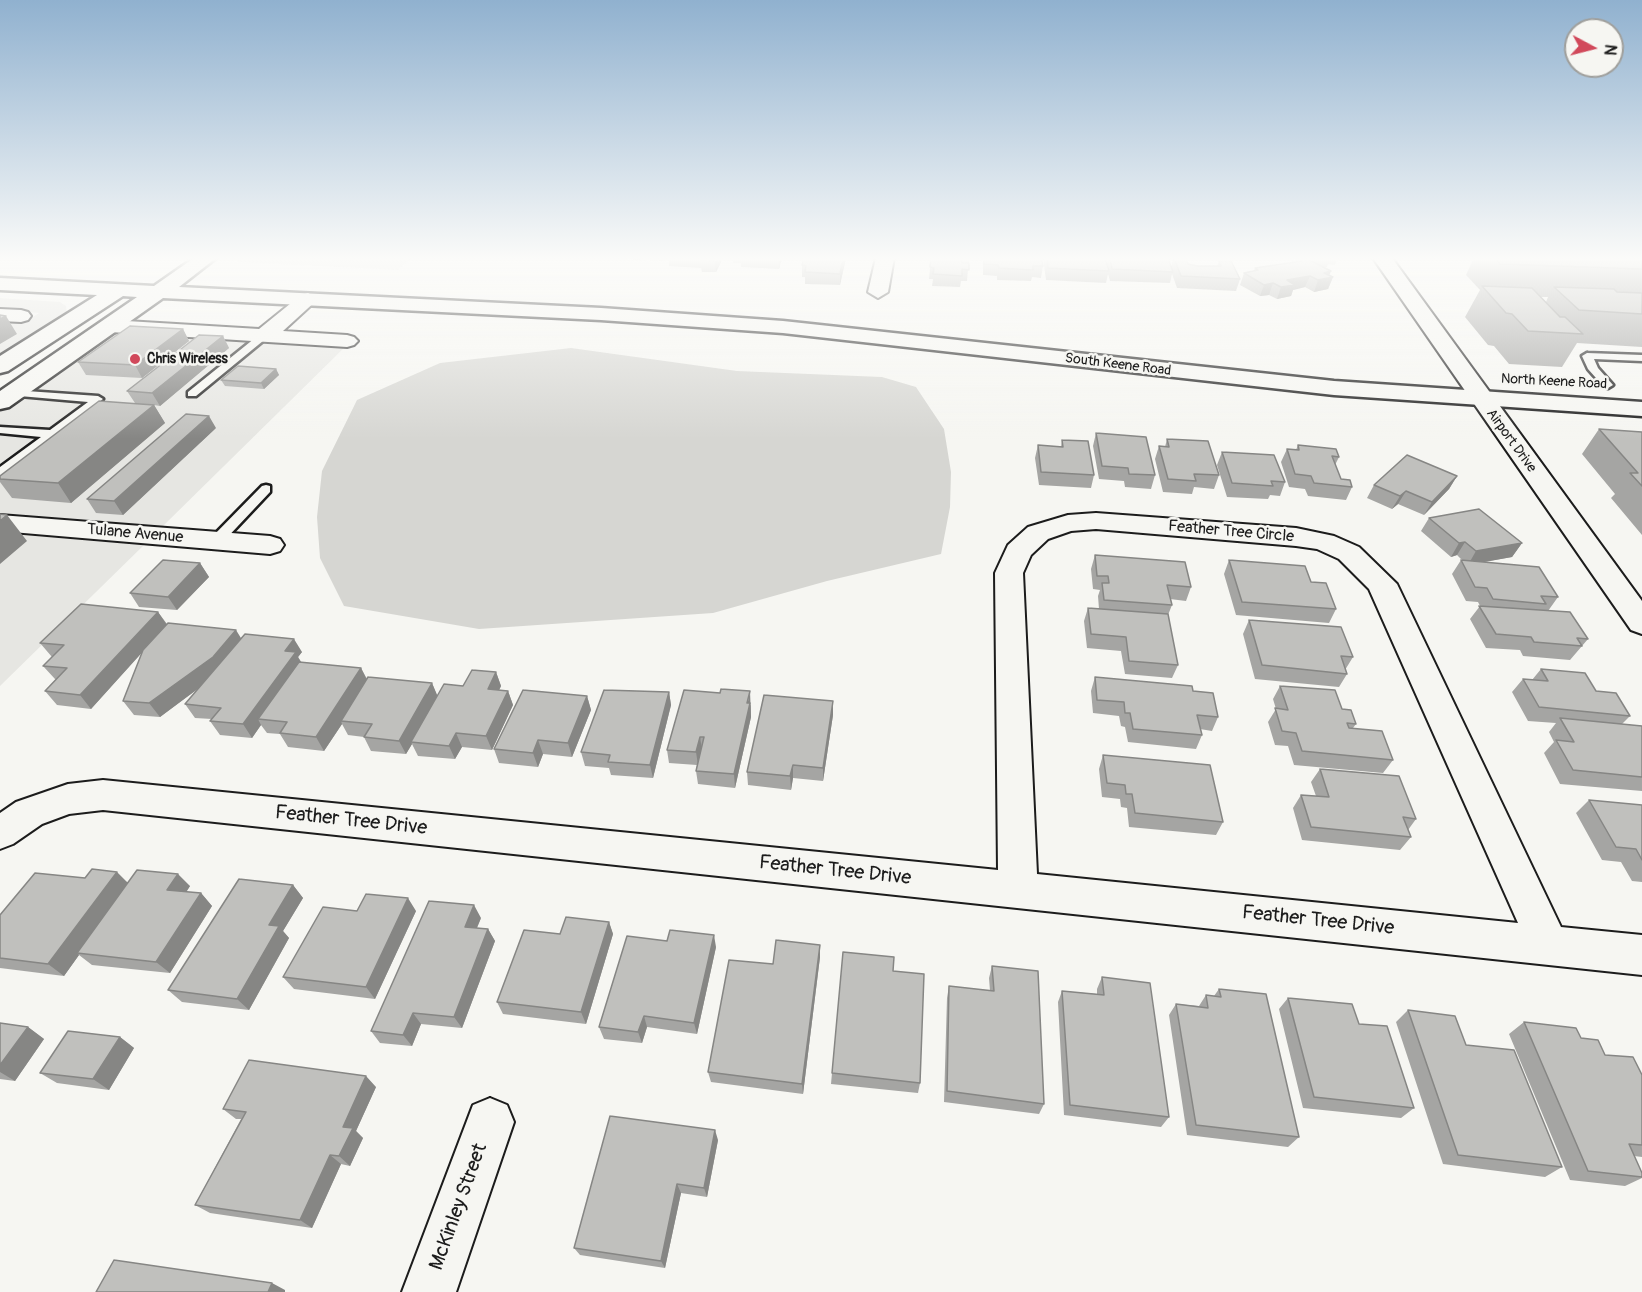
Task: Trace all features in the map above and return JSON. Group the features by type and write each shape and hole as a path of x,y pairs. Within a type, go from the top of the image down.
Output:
{"main road":[{"path":"0,366 74,318"},
{"path":"4,394 105,318"},
{"path":"4,394 110,326 117,318"},
{"name":"South Keene Road","path":"662,318 783,327 1172,372 1482,400"},
{"name":"South Keene Road","path":"875,318 1174,352 1467,378"},
{"name":"North Keene Road","path":"1467,378 1608,385 1641,404"},
{"name":"North Keene Road","path":"1482,400 1641,404"}],"street":[{"path":"264,336 285,318"},
{"name":"Airport Drive","path":"1425,318 1642,623"},
{"path":"110,326 347,341"},
{"name":"Feather Tree Circle","path":"1018,890 1009,573 1018,551 1038,533 1068,524 1096,521 1296,537 1324,543 1349,553 1382,584 1548,944"},
{"name":"Tulane Avenue","path":"0,523 270,545"},
{"name":"Feather Tree Drive","path":"15,823 68,799 103,795 1642,955"},
{"name":"McKinley Street","path":"429,1292 490,1122"}],"lane":[{"path":"192,394 264,336"},
{"path":"1608,385 1593,369 1587,356 1642,358"},
{"path":"0,473 98,399 4,394"},
{"path":"0,430 52,434"},
{"path":"216,541 266,489"}],"shaded area":[{"path":"31,318 60,318 0,358 0,321 25,322"},
{"path":"114,332 345,347 163,526 0,513 0,412"},
{"path":"571,348 737,371 882,377 916,387 944,429 951,472 950,507 941,554 827,581 713,613 479,629 344,606 320,558 317,517 322,471 357,400 440,363"},
{"path":"0,533 144,545 0,686"}],"building":[{"path":"1516,318 1566,318 1583,334 1528,331"},
{"path":"130,326 183,329 135,365 78,362"},
{"path":"199,335 223,336 152,393 127,391"},
{"path":"238,366 276,369 261,383 221,380"},
{"path":"99,401 154,405 58,483 0,479 0,476"},
{"path":"186,414 209,416 114,501 87,499"},
{"path":"1599,429 1642,432 1642,486 1630,473 1638,473"},
{"path":"1096,433 1146,437 1155,475 1129,474 1128,468 1102,466"},
{"path":"1167,439 1208,441 1219,475 1194,474 1196,481 1168,479 1159,446 1169,447"},
{"path":"1062,440 1088,441 1094,475 1041,472 1038,445 1063,447"},
{"path":"1298,445 1336,449 1339,457 1332,456 1341,479 1350,480 1352,487 1314,483 1311,476 1295,474 1287,449 1299,450"},
{"path":"1222,452 1274,455 1285,482 1271,481 1273,486 1232,483"},
{"path":"1407,455 1457,476 1432,502 1406,491 1400,496 1374,485"},
{"path":"1479,509 1522,543 1476,551 1465,542 1459,543 1429,518"},
{"path":"0,514 7,515 0,521"},
{"path":"1095,555 1185,562 1191,587 1167,585 1172,605 1104,600 1102,583 1109,583 1108,576 1097,576"},
{"path":"163,560 200,563 168,597 130,593"},
{"path":"1229,560 1305,566 1311,582 1326,583 1336,609 1242,602"},
{"path":"1461,560 1539,567 1558,597 1541,596 1546,604 1493,599 1487,588 1475,587"},
{"path":"81,604 158,612 80,695 45,691 67,668 43,666 64,645 40,643"},
{"path":"1479,606 1570,612 1588,639 1577,638 1582,646 1534,642 1531,637 1496,634"},
{"path":"1088,608 1168,614 1178,665 1129,661 1126,637 1091,634"},
{"path":"1249,620 1341,627 1353,657 1341,656 1347,674 1262,665"},
{"path":"168,623 236,630 213,657 149,703 123,701 143,650"},
{"path":"245,634 294,639 285,651 296,652 243,724 210,721 221,708 185,704"},
{"path":"299,662 361,668 316,737 280,733 287,722 258,719"},
{"path":"1541,669 1585,673 1596,691 1616,693 1630,716 1539,707 1523,679 1548,681"},
{"path":"472,670 496,672 488,689 508,691 486,736 456,733 449,746 411,742 444,684 463,686"},
{"path":"368,677 432,683 399,741 364,737 372,724 341,721"},
{"path":"1095,677 1192,686 1193,691 1213,693 1218,717 1197,715 1202,735 1133,729 1130,713 1125,713 1124,702 1097,700"},
{"path":"1280,686 1335,690 1342,709 1351,710 1356,724 1347,723 1349,728 1382,731 1393,760 1302,751 1296,733 1282,731 1275,708 1288,710"},
{"path":"721,689 750,691 747,703 750,703 734,774 696,771 704,737 700,737 696,752 667,750 684,690 720,693"},
{"path":"523,690 587,696 568,743 538,740 533,753 494,749"},
{"path":"604,690 669,692 650,765 608,762 610,755 581,752"},
{"path":"764,695 833,701 823,768 793,765 790,776 747,772"},
{"path":"1560,718 1642,726 1642,777 1573,770 1556,740 1574,742"},
{"path":"1103,755 1210,765 1223,822 1135,813 1132,794 1126,794 1125,785 1107,783"},
{"path":"1320,769 1399,776 1416,819 1403,817 1411,837 1311,827 1301,795 1329,797"},
{"path":"1589,800 1642,805 1642,860 1636,849 1616,847"},
{"path":"92,869 117,872 48,964 0,958 0,915 35,873 85,878"},
{"path":"137,870 178,874 167,890 201,893 156,962 77,953"},
{"path":"239,879 293,885 269,925 279,926 237,999 168,990"},
{"path":"366,894 408,898 366,987 283,977 323,907 357,911"},
{"path":"429,901 474,905 465,927 488,929 454,1017 413,1013 403,1035 371,1031"},
{"path":"566,917 609,922 581,1012 497,1002 524,930 560,934"},
{"path":"670,930 714,935 694,1023 644,1016 638,1032 599,1027 627,936 667,941"},
{"path":"776,940 820,945 802,1084 708,1072 729,960 773,964"},
{"path":"843,952 894,957 893,971 924,974 920,1083 832,1073"},
{"path":"992,966 1038,971 1044,1104 947,1091 949,986 994,991"},
{"path":"1102,977 1150,983 1169,1117 1070,1105 1062,991 1104,995"},
{"path":"1219,989 1266,994 1299,1137 1196,1125 1176,1004 1208,1008 1206,995 1221,997"},
{"path":"1288,998 1352,1004 1359,1024 1387,1026 1414,1108 1314,1097"},
{"path":"1408,1010 1455,1016 1466,1045 1514,1050 1562,1167 1458,1155"},
{"path":"1524,1022 1576,1028 1581,1038 1598,1040 1605,1055 1633,1057 1642,1075 1642,1145 1629,1144 1642,1177 1588,1171"},
{"path":"0,1023 28,1027 0,1065"},
{"path":"68,1031 120,1037 93,1079 40,1073"},
{"path":"249,1060 366,1076 343,1127 353,1128 339,1156 330,1155 300,1220 195,1205 246,1112 223,1109"},
{"path":"610,1116 715,1130 704,1188 677,1184 661,1261 574,1248"},
{"path":"114,1260 272,1283 268,1292 96,1292"}],"place":[{"name":"Chris Wireless","path":"135,359"}]}
